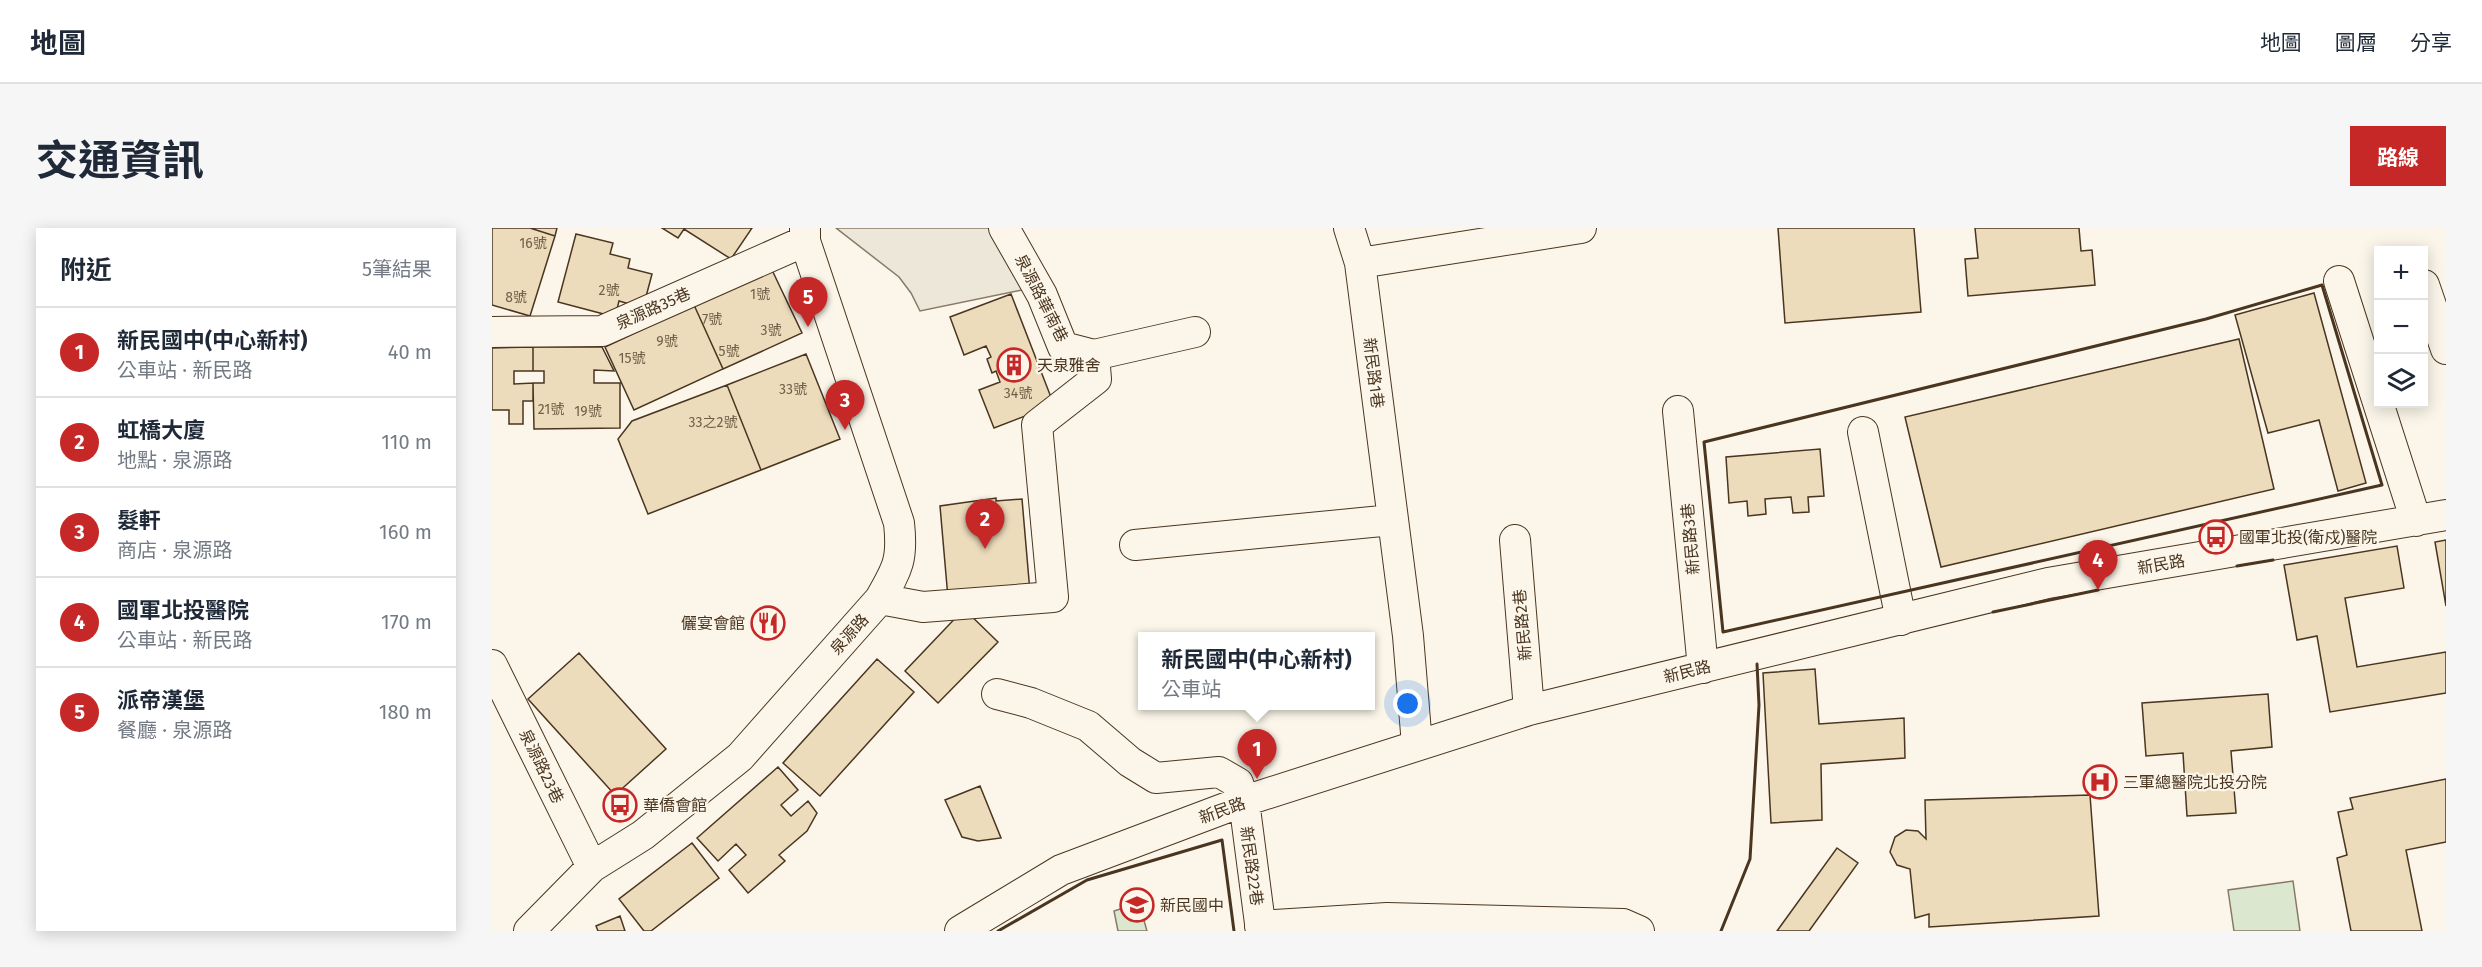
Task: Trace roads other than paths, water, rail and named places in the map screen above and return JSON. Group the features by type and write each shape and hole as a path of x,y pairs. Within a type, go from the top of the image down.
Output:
{"street":[{"name":"泉源路華南巷","path":"1004,228 1042,295 1063,347 1094,355 1195,332"},
{"name":"新民路1巷","path":"1349,228 1360,263 1408,636 1417,745"},
{"path":"1360,263 1581,228"},
{"name":"泉源路35巷","path":"492,332 602,331 805,235"},
{"name":"泉源路","path":"529,931 592,867 643,835 740,757 880,599 899,562 901,545 899,523 805,235"},
{"path":"2339,281 2416,521"},
{"path":"2428,297 2446,349"},
{"path":"880,599 923,607 1053,597 1037,425 1096,379 1094,355"},
{"name":"新民路3巷","path":"1678,411 1702,668"},
{"path":"1863,432 1901,620"},
{"name":"新民路","path":"960,931 1061,870 1244,801 1529,710 2048,583 2446,515"},
{"path":"1136,545 1392,520"},
{"name":"新民路2巷","path":"1515,540 1529,710"},
{"name":"泉源路23巷","path":"492,665 592,867"},
{"path":"997,694 1031,703 1088,726 1130,762 1156,778 1219,772 1238,783 1244,801"},
{"name":"新民路22巷","path":"1244,801 1261,928"},
{"path":"1261,928 1387,918 1623,924 1639,931"}],"place":[{"name":"派帝漢堡","path":"808,327"},
{"name":"天泉雅舍","path":"1014,365"},
{"name":"髮軒","path":"845,430"},
{"name":"國軍北投(衛戍)醫院","path":"2216,537"},
{"name":"虹橋大廈","path":"985,549"},
{"name":"國軍北投醫院","path":"2098,590"},
{"name":"儷宴會館","path":"768,623"},
{"name":"新民國中(中心新村)","path":"1257,779"},
{"name":"三軍總醫院北投分院","path":"2100,782"},
{"name":"華僑會館","path":"620,805"},
{"name":"新民國中","path":"1137,905"}]}
